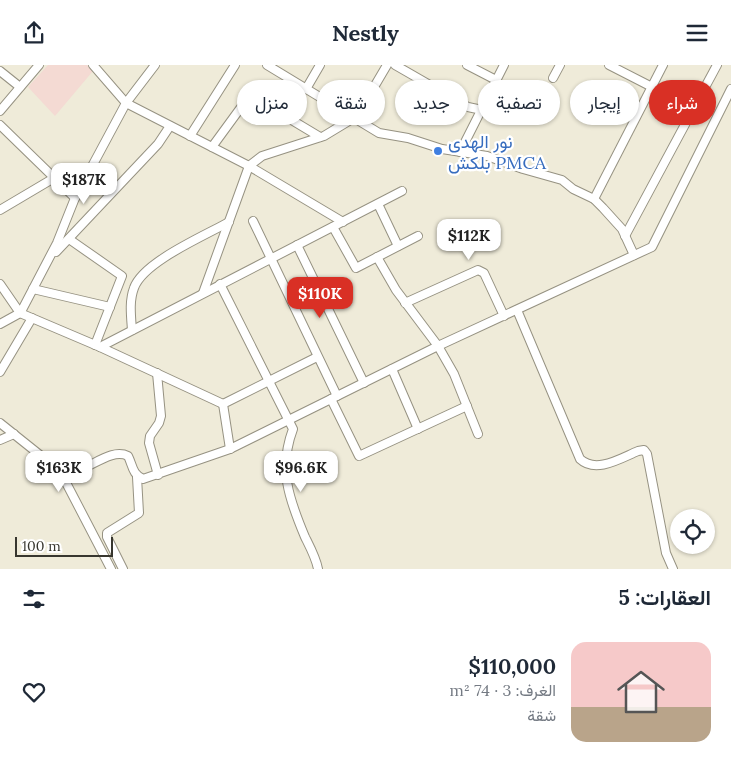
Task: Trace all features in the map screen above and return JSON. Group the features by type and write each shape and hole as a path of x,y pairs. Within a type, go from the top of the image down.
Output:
{"street":[{"path":"0,111 40,65"},
{"path":"93,65 126,103 249,166 343,221"},
{"path":"0,324 20,313 50,258 75,198 126,103 155,65"},
{"path":"190,136 235,65"},
{"path":"267,65 291,80"},
{"path":"307,87 320,65"},
{"path":"378,80 387,65"},
{"path":"395,65 468,107 478,109"},
{"path":"467,65 496,80 504,65"},
{"path":"553,78 560,65"},
{"path":"609,65 649,85"},
{"path":"656,80 663,65"},
{"path":"625,236 717,65"},
{"path":"0,71 20,87"},
{"path":"137,477 143,479 158,475 230,449 438,346 652,247 731,89"},
{"path":"594,199 649,93"},
{"path":"212,147 250,95 320,137"},
{"path":"460,152 478,118"},
{"path":"0,125 75,198"},
{"path":"203,293 249,166 262,156 320,137 341,125"},
{"path":"364,125 379,133 408,137 442,149 487,156 562,180 573,189 594,199 622,229 634,255"},
{"path":"50,258 158,144 170,126"},
{"path":"0,210 54,178"},
{"path":"98,346 402,191"},
{"path":"378,204 398,246"},
{"path":"253,221 317,357 359,456 467,406"},
{"path":"132,330 130,306 134,287 144,272 228,222"},
{"path":"333,227 356,268 418,236"},
{"path":"69,239 122,275 98,346"},
{"path":"297,245 364,383"},
{"path":"377,257 405,303 438,346 454,374 478,434"},
{"path":"405,303 478,270 484,273 504,316"},
{"path":"0,284 20,313 98,346 223,404"},
{"path":"220,284 293,429 284,458 289,491 294,512 318,569"},
{"path":"33,289 110,307"},
{"path":"516,310 580,459 585,464 593,465 606,464 638,451 644,451 647,454 666,553 673,569"},
{"path":"0,372 32,318"},
{"path":"223,404 317,357"},
{"path":"392,369 418,429"},
{"path":"157,373 161,416 159,423 150,436 149,443 158,475"},
{"path":"223,404 230,449"},
{"path":"0,423 60,471 112,569"},
{"path":"0,440 14,434"},
{"path":"60,471 75,471 95,465 113,455 123,454 128,456 132,470 137,477 139,513 107,533 107,537 123,569"}],"shaded area":[{"path":"48,65 87,65 93,71 55,116 28,87"}],"place":[{"name":"نور الهدى بلكش PMCA","path":"438,151"}]}
